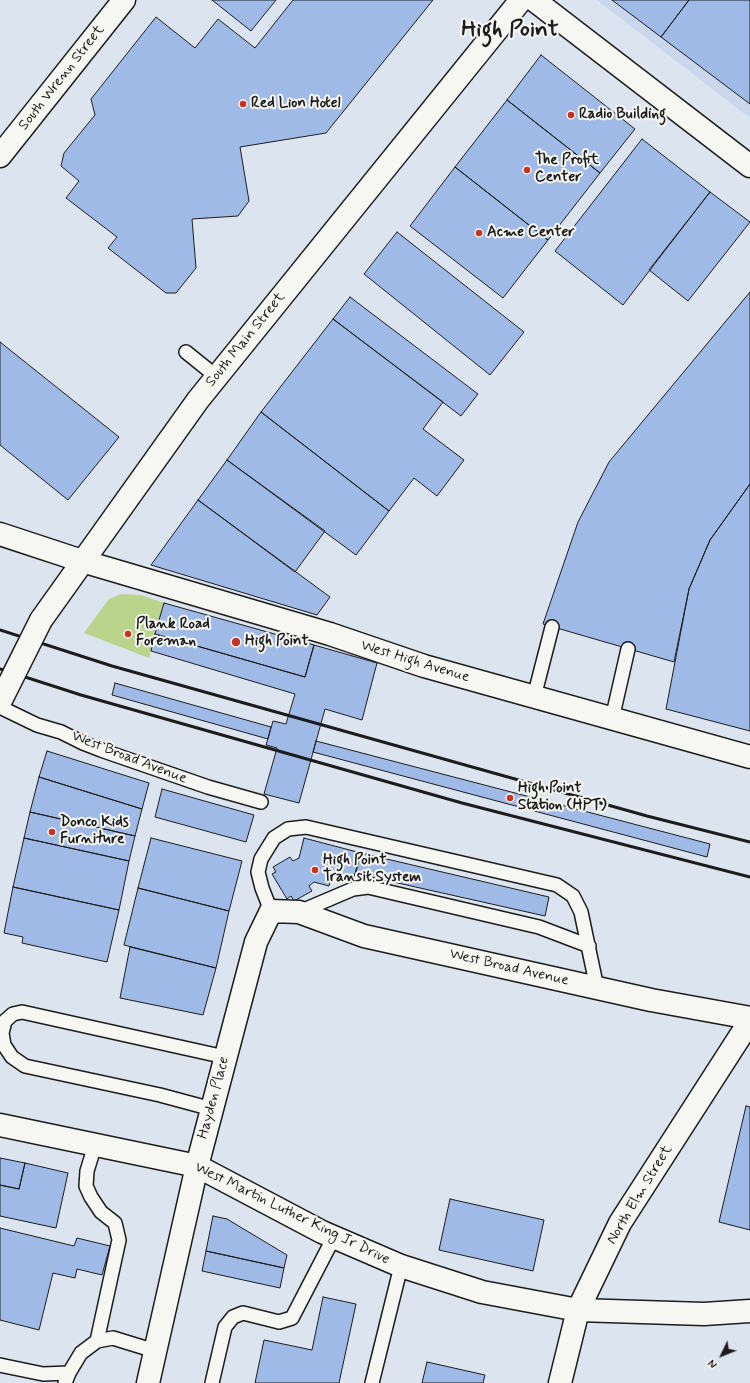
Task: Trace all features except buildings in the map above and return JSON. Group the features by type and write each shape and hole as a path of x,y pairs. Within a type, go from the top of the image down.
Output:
{"street":[{"name":"South Wrenn Street","path":"0,156 124,0"},
{"name":"South Main Street","path":"0,704 41,620 198,400 521,0"},
{"path":"534,0 750,166"},
{"name":"West High Avenue","path":"0,534 82,561 330,634 424,666 750,757"},
{"name":"West Broad Avenue","path":"271,911 299,912 364,936 651,1000 750,1019"},
{"name":"Hayden Place","path":"148,1383 197,1166 225,1057 256,942 271,911"},
{"name":"North Elm Street","path":"560,1383 578,1310 620,1223 750,1019"},
{"name":"West Martin Luther King Jr Drive","path":"0,1125 197,1166 334,1237 401,1266 482,1292 578,1310 704,1314 750,1311"}],"lane":[{"path":"186,352 217,377"},
{"path":"534,697 552,627"},
{"path":"612,719 628,649"},
{"name":"West Broad Avenue","path":"0,704 37,725 61,732 101,750 208,787 261,802"},
{"path":"271,911 262,888 258,872 260,859 274,838 288,829 306,827 557,885 573,896 582,912 597,988"},
{"path":"299,912 353,889 368,888 539,927 589,946"},
{"path":"212,1109 25,1066 12,1057 4,1045 2,1032 5,1021 13,1014 22,1012 225,1057"},
{"path":"95,1145 87,1171 86,1186 101,1212 115,1224 119,1240 98,1341"},
{"path":"212,1383 226,1327 233,1317 243,1313 279,1322 292,1318 334,1237"},
{"path":"372,1383 401,1266"},
{"path":"0,1365 67,1378 81,1353 98,1341 113,1338 155,1351"}],"shaded area":[{"path":"597,0 750,0 750,118"}],"green space":[{"path":"121,594 141,595 164,603 149,658 84,633 109,599"}],"railway":[{"path":"0,630 112,666 647,816 750,842"},
{"path":"0,669 81,695 462,803 750,877"}],"place":[{"name":"Red Lion Hotel","path":"243,104"},
{"name":"Radio Building","path":"571,115"},
{"name":"The Profit Center","path":"527,170"},
{"name":"Acme Center","path":"479,233"},
{"name":"Plank Road Foreman","path":"128,634"},
{"name":"High Point","path":"236,642"},
{"name":"High Point Station (HPT)","path":"510,798"},
{"name":"Donco Kids Furniture","path":"52,832"},
{"name":"High Point Transit System","path":"315,870"}],"district":[{"name":"High Point","path":"510,31"}]}
